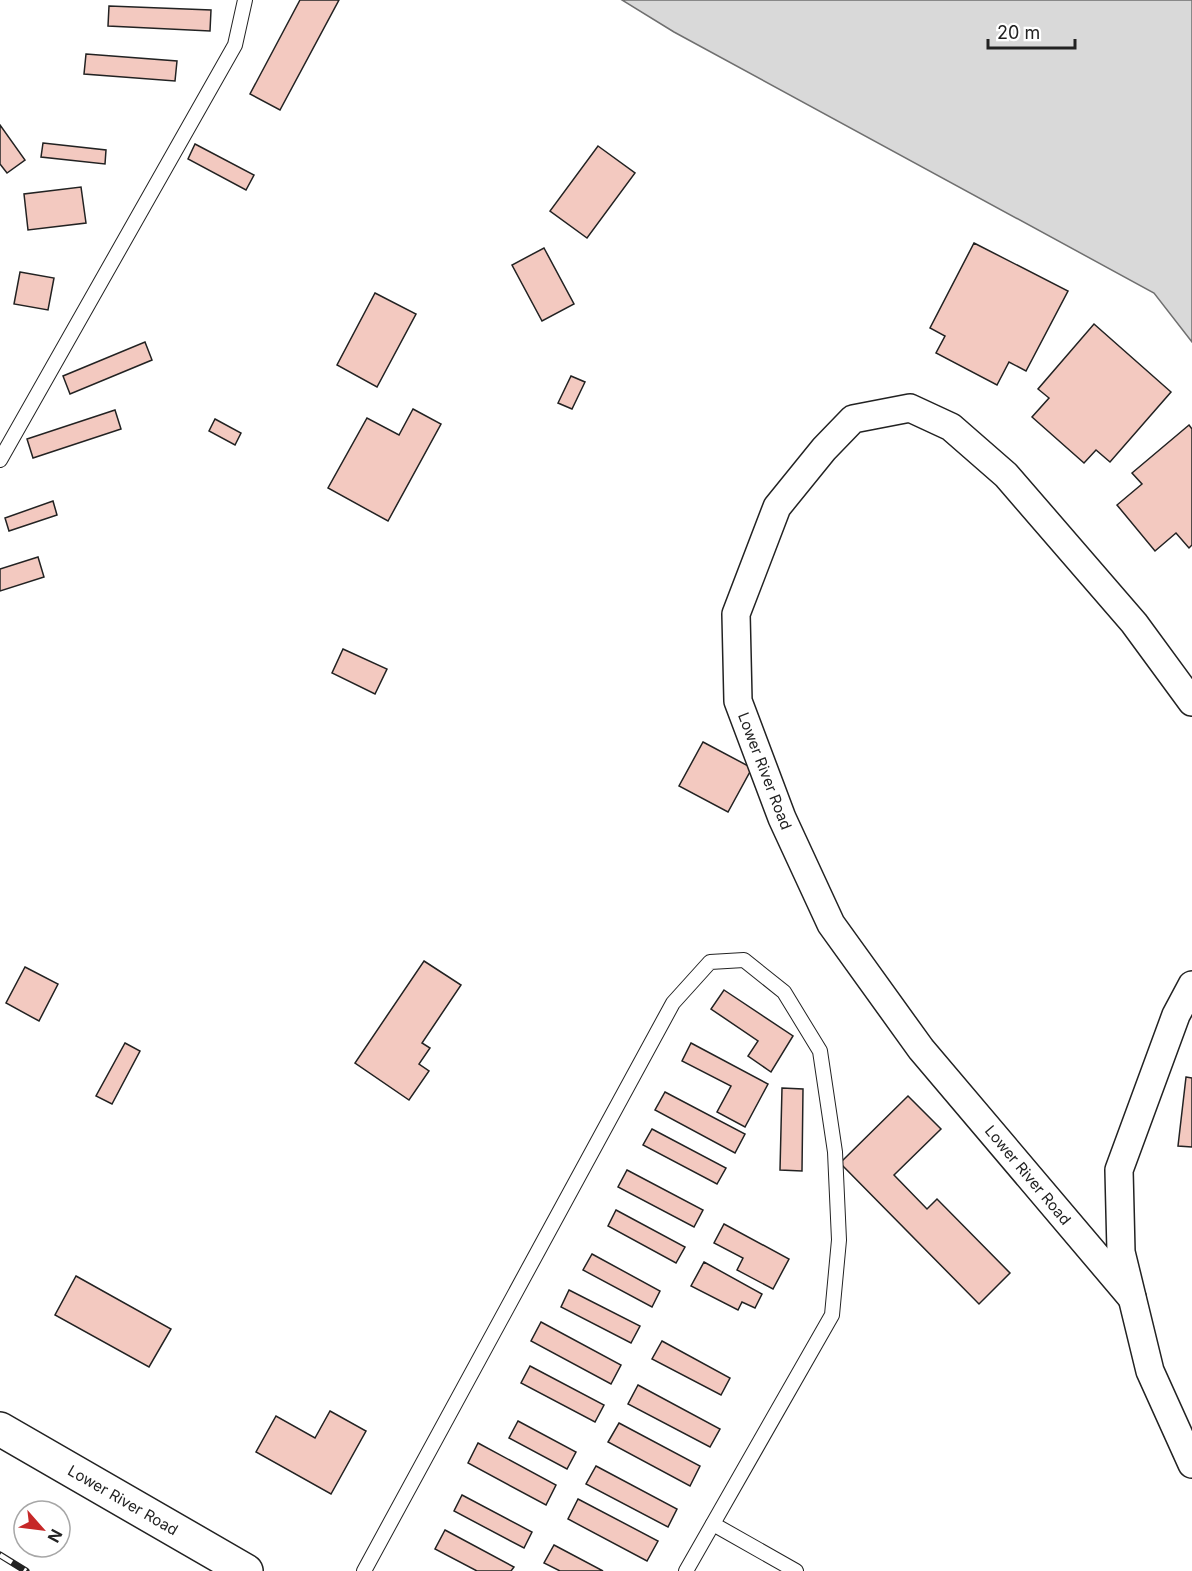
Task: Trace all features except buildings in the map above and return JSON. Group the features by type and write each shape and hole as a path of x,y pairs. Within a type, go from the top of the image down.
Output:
{"street":[{"name":"Lower River Road","path":"1132,1298 921,1049 831,924 782,818 738,701 736,614 777,507 824,449 853,419 910,408 951,427 1006,475 1134,623 1192,702"},
{"name":"Lower River Road","path":"1192,985 1176,1015 1119,1170 1121,1252 1150,1371 1192,1464"},
{"name":"Lower River Road","path":"0,1428 246,1571"}],"lane":[{"path":"0,460 235,45 245,0"},
{"path":"364,1571 673,1003 710,962 744,960 784,992 820,1051 835,1152 839,1240 832,1315 686,1571"},
{"path":"713,1524 796,1571"}],"shaded area":[{"path":"622,0 1192,0 1192,342 1154,293 674,32"}],"railway":[{"path":"0,1555 26,1571"}]}
